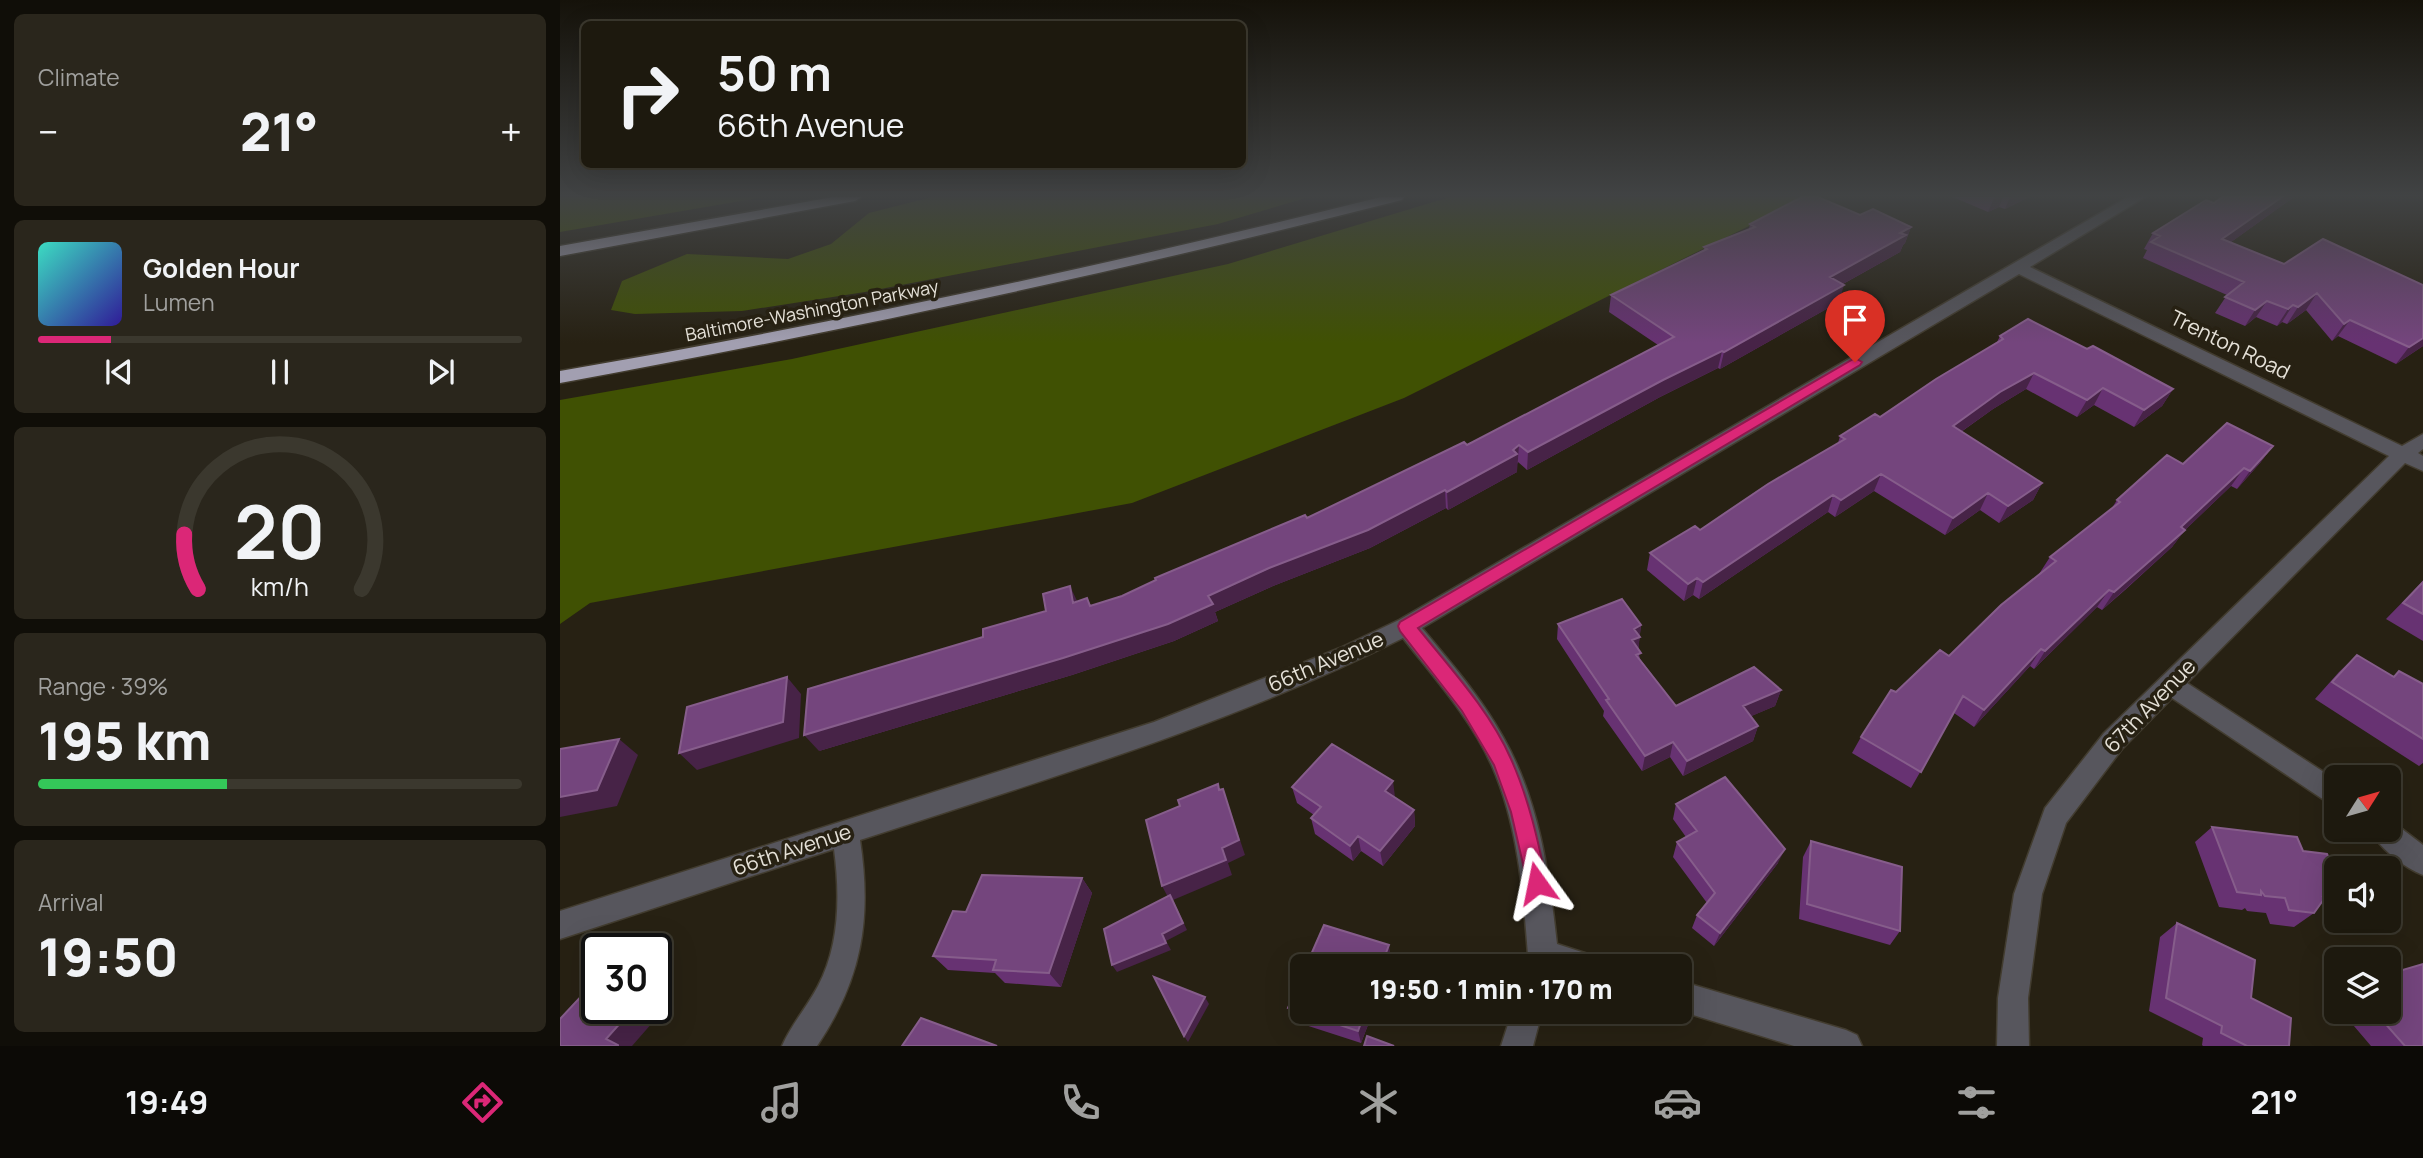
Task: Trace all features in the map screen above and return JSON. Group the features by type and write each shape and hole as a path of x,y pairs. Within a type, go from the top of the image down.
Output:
{"highway":[{"path":"560,251 588,246"},
{"name":"Baltimore-Washington Parkway","path":"560,377 841,326 1206,246"}],"street":[{"name":"66th Avenue","path":"560,925 1158,731 1348,655 1406,626 2054,246"},
{"name":"Trenton Road","path":"2018,267 2416,453"},
{"name":"67th Avenue","path":"2014,1046 2013,998 2028,894 2055,817 2113,741 2261,591 2416,453"},
{"path":"1406,626 1468,705 1503,761 1521,812 1537,883 1542,954"},
{"path":"2171,685 2324,786"},
{"path":"798,1046 814,1025 843,969 853,922 852,873 845,833"},
{"path":"2399,842 2423,862"},
{"path":"1692,1000 1846,1046"},
{"path":"1517,1046 1523,1024"}],"green space":[{"path":"826,246 1105,246 865,292 742,311 635,314 611,310 622,281 687,254 788,259"},
{"path":"1288,246 1709,246 1404,398 1132,503 590,603 560,624 560,400 792,359 1228,264"}],"building":[{"path":"1886,246 1830,277 1844,285 1724,352 1663,380 1528,452 1519,445 1513,450 1517,454 1368,530 1269,568 1208,596 1213,604 1168,624 1063,658 804,735 808,689 983,637 983,629 1046,611 1043,594 1070,586 1073,603 1087,598 1090,606 1122,596 1156,580 1155,578 1305,515 1307,518 1464,442 1467,445 1674,337 1611,295 1707,249 1704,247"},
{"path":"2160,246 2239,246 2284,264 2312,246 2338,246 2423,285 2423,338 2409,347 2350,320 2344,324 2317,293 2298,307 2293,305 2288,309 2267,301 2255,310 2225,297 2244,282"},
{"path":"2028,319 2087,349 2093,346 2173,389 2144,410 2103,388 2087,400 2034,373 2000,392 1953,426 2042,483 2008,506 1988,493 1953,518 1881,474 1841,500 1833,495 1703,582 1697,578 1688,584 1650,553 1695,526 1700,530 1768,484 1845,439 1840,436 1875,414 1880,417 1936,379 2003,339 2000,336"},
{"path":"2227,423 2273,446 2250,471 2244,468 2181,527 2185,530 2114,592 2109,590 2045,651 2041,649 1984,710 1963,696 1921,772 1861,737 1891,690 1896,692 1940,650 1949,656 2001,605 2056,561 2050,557 2120,502 2117,500 2167,455 2183,464"},
{"path":"2423,582 2423,614 2403,603"},
{"path":"1622,599 1641,625 1634,629 1640,637 1632,640 1641,653 1636,655 1676,706 1754,667 1781,690 1743,706 1758,726 1687,761 1673,742 1645,756 1558,624"},
{"path":"2357,655 2394,677 2399,671 2423,684 2423,739 2332,682"},
{"path":"787,677 783,722 679,753 687,707"},
{"path":"619,739 597,790 560,797 560,749"},
{"path":"1332,744 1393,781 1385,791 1414,810 1380,851 1358,836 1350,846 1311,818 1321,807 1292,787"},
{"path":"1725,777 1785,849 1720,933 1697,915 1715,893 1677,842 1697,831 1676,804"},
{"path":"1218,784 1219,790 1223,789 1239,840 1222,848 1226,860 1162,886 1146,820 1180,806 1178,800"},
{"path":"2212,827 2297,837 2303,851 2328,856 2324,856 2324,899 2314,913 2289,910 2285,898 2265,896 2261,891 2261,895 2237,892"},
{"path":"1811,841 1902,867 1900,931 1807,904"},
{"path":"982,875 1082,878 1049,973 993,970 996,960 933,956 953,911 966,912"},
{"path":"1170,895 1183,923 1162,934 1166,943 1112,965 1104,929"},
{"path":"2177,923 2255,960 2251,998 2291,1018 2289,1046 2247,1046 2221,1033 2222,1026 2166,998"},
{"path":"1324,925 1389,945 1386,954 1311,954"},
{"path":"2423,964 2423,1046 2405,1046 2386,1024 2401,1024 2401,970"},
{"path":"1154,977 1205,997 1184,1036"},
{"path":"581,996 581,1024 619,1024 606,1039 618,1046 560,1046 560,1019"},
{"path":"921,1018 997,1046 902,1046"},
{"path":"1337,1024 1361,1024 1358,1031"},
{"path":"1367,1036 1394,1046 1364,1046"}],"route":[{"path":"1537,883 1521,812 1503,761 1468,705 1406,626 1855,362"}]}
